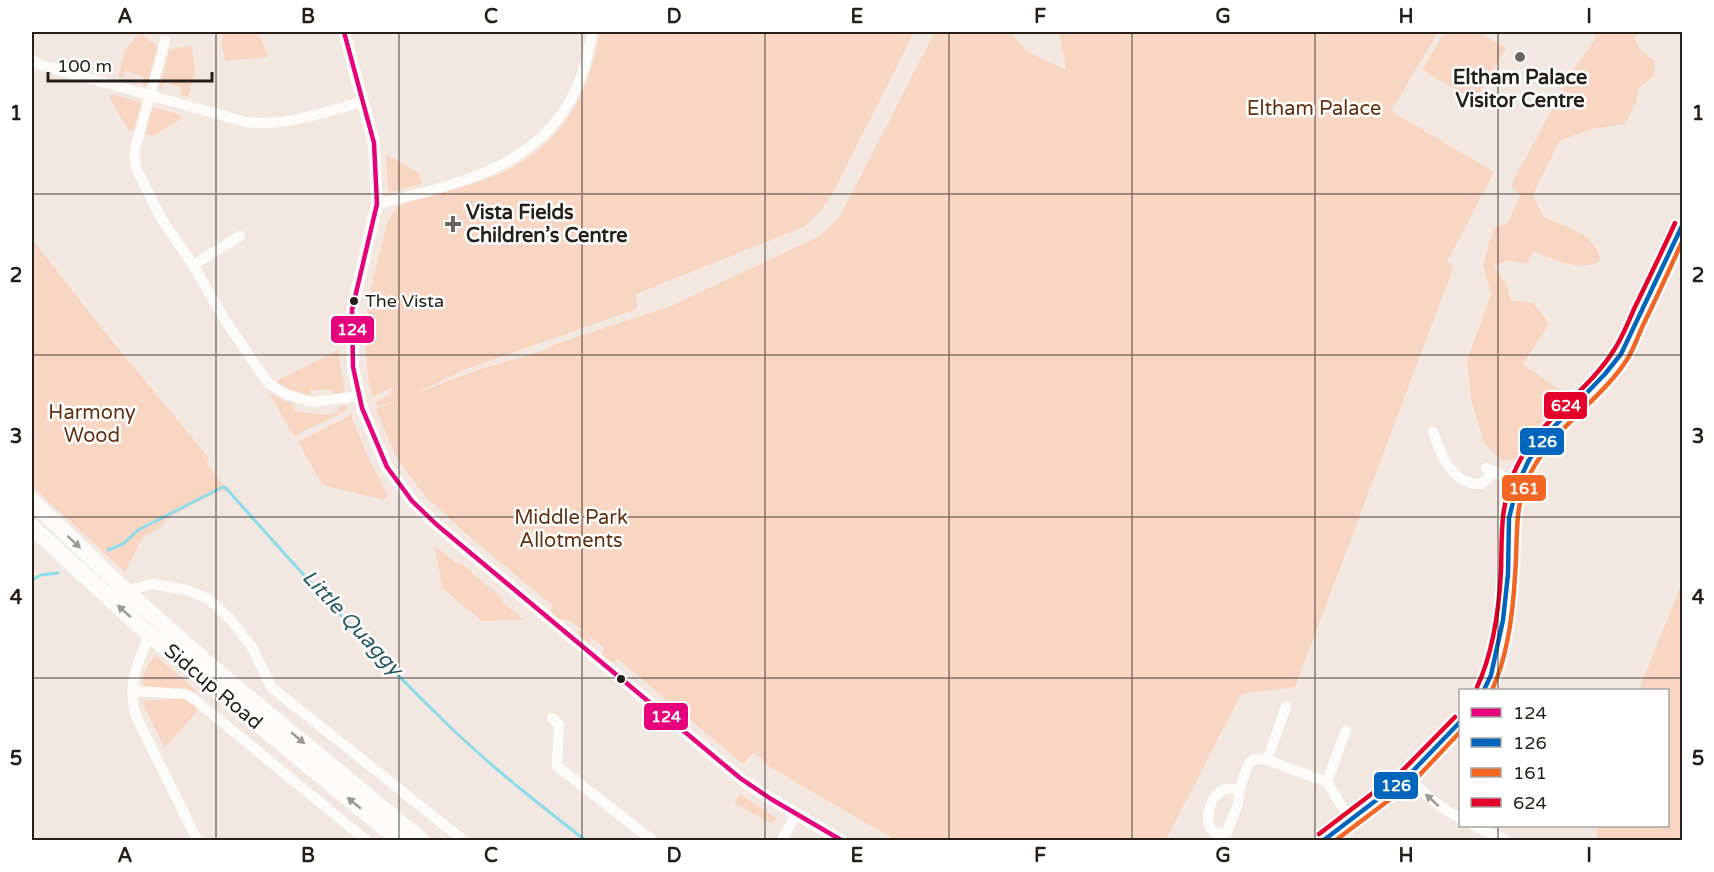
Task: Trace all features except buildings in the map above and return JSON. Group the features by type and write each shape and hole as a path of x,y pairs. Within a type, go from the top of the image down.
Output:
{"main road":[{"path":"1484,689 1491,675 1503,620 1507,584 1509,518 1518,483 1529,460 1548,434 1621,354 1683,226"},
{"name":"Sidcup Road","path":"32,501 126,591 208,664 421,840"},
{"name":"Sidcup Road","path":"32,527 150,635 399,840"},
{"path":"1324,840 1408,776 1459,724"}],"street":[{"path":"344,32 374,143 377,204 352,310 352,367 358,396 374,440 387,467 412,501 467,550 741,778 771,799 841,840"},
{"path":"377,204 445,187 484,174 520,155 546,131 571,100 583,71 592,32"},
{"path":"165,41 134,153 136,168 160,218 193,265 225,320 268,383 286,394 313,402 358,396"},
{"path":"32,60 41,65 105,84 259,124 290,121 362,102"},
{"path":"193,265 240,236"},
{"path":"1433,432 1444,461 1458,477 1470,484 1481,484 1490,470 1518,483"},
{"name":"Sidcup Road","path":"126,591 152,584 186,590 209,599 229,618 252,647 271,687 463,840"},
{"path":"150,635 138,663 132,702 137,718 197,840"},
{"name":"Sidcup Road","path":"132,691 186,694 366,840"},
{"path":"1267,760 1286,707"},
{"path":"552,718 559,725 557,766 652,840"},
{"path":"1327,782 1346,730"},
{"path":"1239,791 1231,787 1220,791 1209,811 1207,822 1216,833 1227,832 1238,804 1239,791 1250,762 1254,759 1267,760 1327,782 1350,820"},
{"path":"1408,776 1443,810 1459,817"},
{"path":"782,840 796,814"},
{"path":"1479,827 1506,840"}],"green space":[{"path":"140,32 160,49 149,87 142,85 144,77 125,71 123,78 118,77 125,50"},
{"path":"222,32 258,32 268,57 225,61 221,40 223,40"},
{"path":"600,32 914,32 833,192 825,205 804,227 636,294 637,309 463,370 412,395 472,372 546,350 553,345 671,306 820,236 840,216 935,32 1010,32 1028,52 1066,70 1059,32 1438,32 1391,111 1494,172 1447,262 1454,266 1295,687 1241,694 1166,840 895,840 770,767 754,752 743,764 618,659 611,663 604,660 602,654 604,648 587,634 591,639 590,644 578,638 578,631 584,632 571,621 561,619 561,622 550,615 552,605 464,532 426,497 396,457 376,409 394,402 377,406 376,402 391,394 393,387 372,397 366,359 368,304 389,220 406,202 494,176 519,164 540,149 558,131 573,110 594,61"},
{"path":"1445,32 1477,32 1506,48 1475,101 1422,70"},
{"path":"1596,32 1640,32 1634,38 1641,51 1655,61 1654,76 1639,88 1636,102 1625,124 1591,129 1559,141 1533,194 1543,217 1587,237 1593,243 1600,261 1584,265 1567,264 1534,251 1527,264 1508,260 1494,266 1506,284 1511,301 1532,302 1549,323 1523,364 1555,387 1567,391 1563,402 1535,434 1518,460 1503,461 1484,443 1471,398 1467,361 1491,295 1483,265 1494,227 1508,223 1520,196 1511,185 1575,67 1595,39"},
{"path":"192,46 195,72 188,97 180,95 181,87 164,82 161,89 159,88 169,51"},
{"path":"112,94 142,103 134,131 128,129 110,99"},
{"path":"152,107 182,115 181,119 153,136 145,134"},
{"path":"386,154 419,173 422,184 394,192 388,191"},
{"name":"Harmony Wood","path":"32,239 112,341 209,458 206,462 231,493 220,491 167,518 160,528 143,537 125,572 32,486"},
{"path":"338,350 345,393 334,396 332,389 311,390 310,397 280,387 275,382"},
{"path":"267,390 295,405 293,411 327,415 338,412 337,407 347,405 347,410 294,436"},
{"path":"351,415 367,455 388,496 384,500 323,485 298,442"},
{"path":"435,546 457,564 459,562 524,620 482,621 442,588"},
{"path":"1682,583 1682,840 1596,840 1597,827 1669,827 1669,689 1639,689"},
{"path":"155,655 198,692 143,686 144,674"},
{"path":"187,698 198,710 165,748 142,701"},
{"path":"740,794 776,818 772,824 734,803"}],"waterway":[{"name":"Little Quaggy","path":"108,550 123,544 138,530 223,487 226,488 358,633 457,734 529,796 585,840"},
{"name":"Little Quaggy","path":"32,580 41,575 58,573"}],"transit line":[{"name":"124","path":"344,32 374,143 377,204 352,310 353,367 362,408 387,467 412,501 437,525 740,778 841,840"},
{"name":"624","path":"1477,687 1487,660 1497,615 1503,515 1511,481 1531,443 1588,383 1614,350 1675,223"},
{"name":"126","path":"1484,689 1491,675 1503,620 1508,574 1509,518 1518,483 1529,460 1547,434 1605,374 1621,354 1682,226"},
{"name":"161","path":"1492,689 1498,677 1509,634 1518,518 1525,485 1546,448 1603,390 1628,358 1682,242"},
{"name":"624","path":"1319,834 1403,770 1455,717"},
{"name":"126","path":"1324,840 1408,776 1459,723"},
{"name":"161","path":"1336,840 1413,782 1459,733"}],"place":[{"name":"Eltham Palace Visitor Centre","path":"1520,57"},
{"name":"Vista Fields Children’s Centre","path":"453,224"},
{"name":"The Vista","path":"354,301"}],"park label":[{"name":"Eltham Palace","path":"1314,109"},
{"name":"Middle Park Allotments","path":"571,530"}]}
